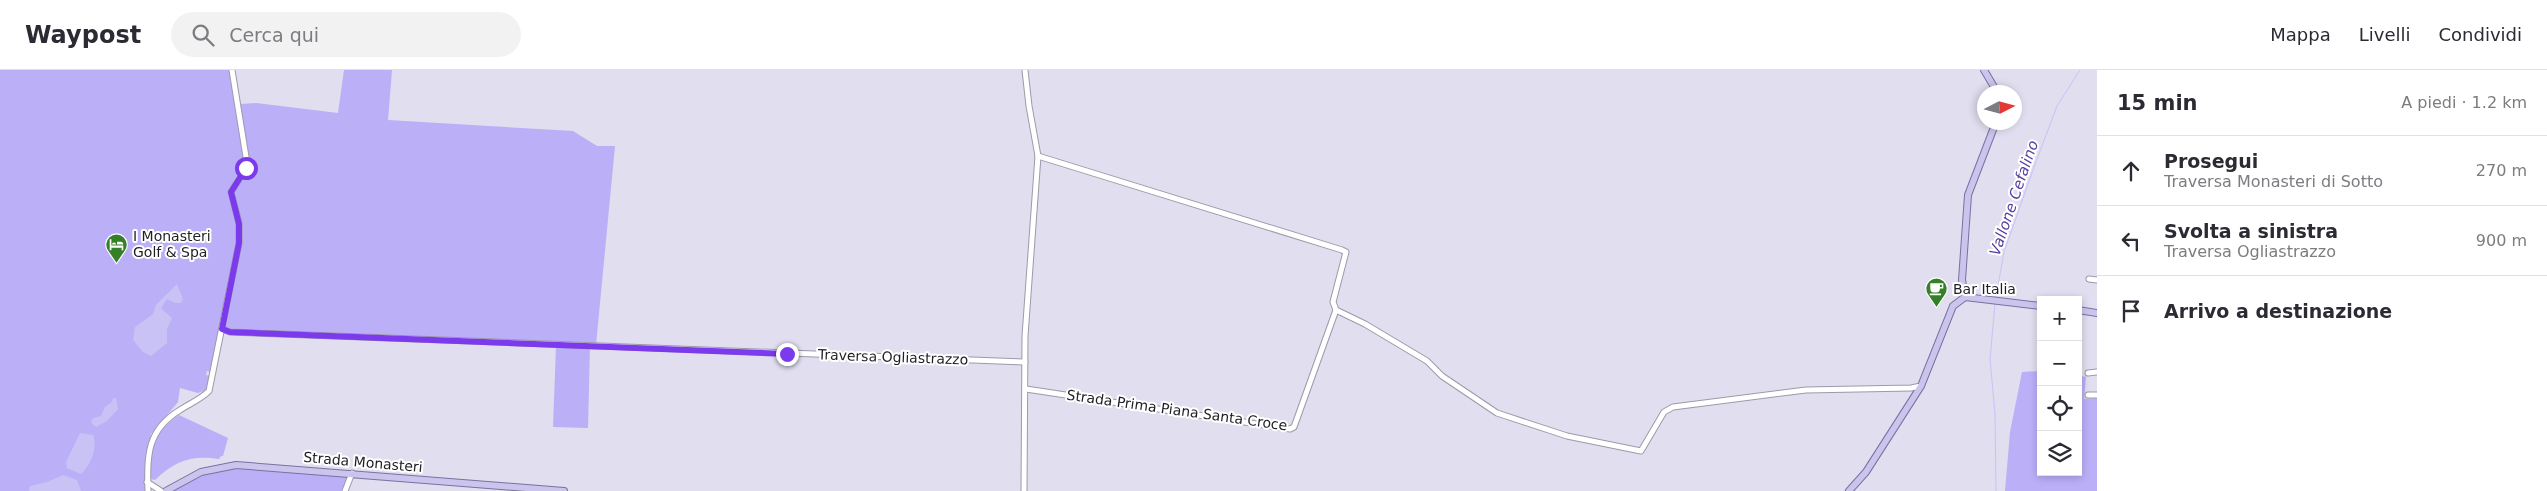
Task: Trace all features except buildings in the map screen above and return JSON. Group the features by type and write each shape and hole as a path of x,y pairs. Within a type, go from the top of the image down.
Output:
{"main road":[{"path":"1984,70 1995,85"},
{"path":"1965,297 1962,280 1968,195 1993,130"},
{"path":"1849,491 1866,472 1921,386 1954,306 1965,297 2037,306"},
{"path":"2082,311 2097,313"},
{"name":"Strada Monasteri","path":"166,491 201,472 236,465 564,491"}],"street":[{"path":"148,491 150,450 154,433 168,418 209,390 222,329 239,243 239,224 231,192 246,168 247,163 232,70"},
{"path":"1024,491 1025,362 1038,156 1028,106 1025,70"},
{"name":"Strada Prima Piana Santa Croce","path":"1026,389 1290,428 1294,427 1336,310 1333,302 1346,252 1038,156"},
{"path":"2089,279 2097,280"},
{"path":"1336,310 1365,324 1427,361 1442,376 1497,413 1567,436 1637,452 1644,449 1664,412 1673,407 1806,390 1911,388 1921,386"},
{"name":"Traversa Ogliastrazzo","path":"222,329 230,332 1025,362"},
{"path":"2088,373 2097,372"},
{"path":"2088,395 2097,396"},
{"path":"345,491 352,473"},
{"path":"147,482 161,491"}],"shaded area":[{"name":"I Monasteri Golf & Spa","path":"0,70 230,70 244,163 228,191 237,223 237,245 210,372 207,371 206,375 210,376 207,390 198,393 180,388 178,402 151,434 145,484 146,491 0,491"},
{"name":"I Monasteri Golf & Spa","path":"344,70 392,70 388,120 573,131 597,146 615,146 596,345 231,330 225,328 241,241 241,223 233,192 250,170 240,104 256,103 338,113"},
{"path":"177,284 183,299 181,303 175,303 167,299 161,308 172,318 167,329 167,343 151,356 143,352 133,340 135,327 153,314 156,305"},
{"path":"556,346 590,347 588,428 553,427"},
{"path":"2037,371 2037,476 2082,476 2082,376 2086,377 2084,399 2097,398 2097,491 2005,491 2010,432 2022,372"},
{"path":"113,398 116,398 118,409 107,421 96,427 91,423 93,418 101,416 105,407 112,402"},
{"path":"179,415 228,438 223,456 219,459 200,458 184,461 162,473 155,480 151,479 150,459 154,442 164,427"},
{"path":"80,433 93,435 95,445 91,461 81,474 67,468 66,462"},
{"path":"231,468 348,477 343,491 172,491 202,475"},
{"path":"63,475 77,480 81,491 29,491 30,486 47,482"}],"waterway":[{"name":"Vallone Cefalino","path":"1996,297 2004,252 2034,167 2057,106 2080,70"},
{"name":"Vallone Cefalino","path":"1995,304 1990,359 1995,414 1996,491"}],"place":[{"name":"I Monasteri Golf & Spa","path":"117,263"},
{"name":"Bar Italia","path":"1937,308"}],"route":[{"path":"246,168 234,184 231,192 240,234 222,329 230,332 373,336 416,340 787,354"}]}
